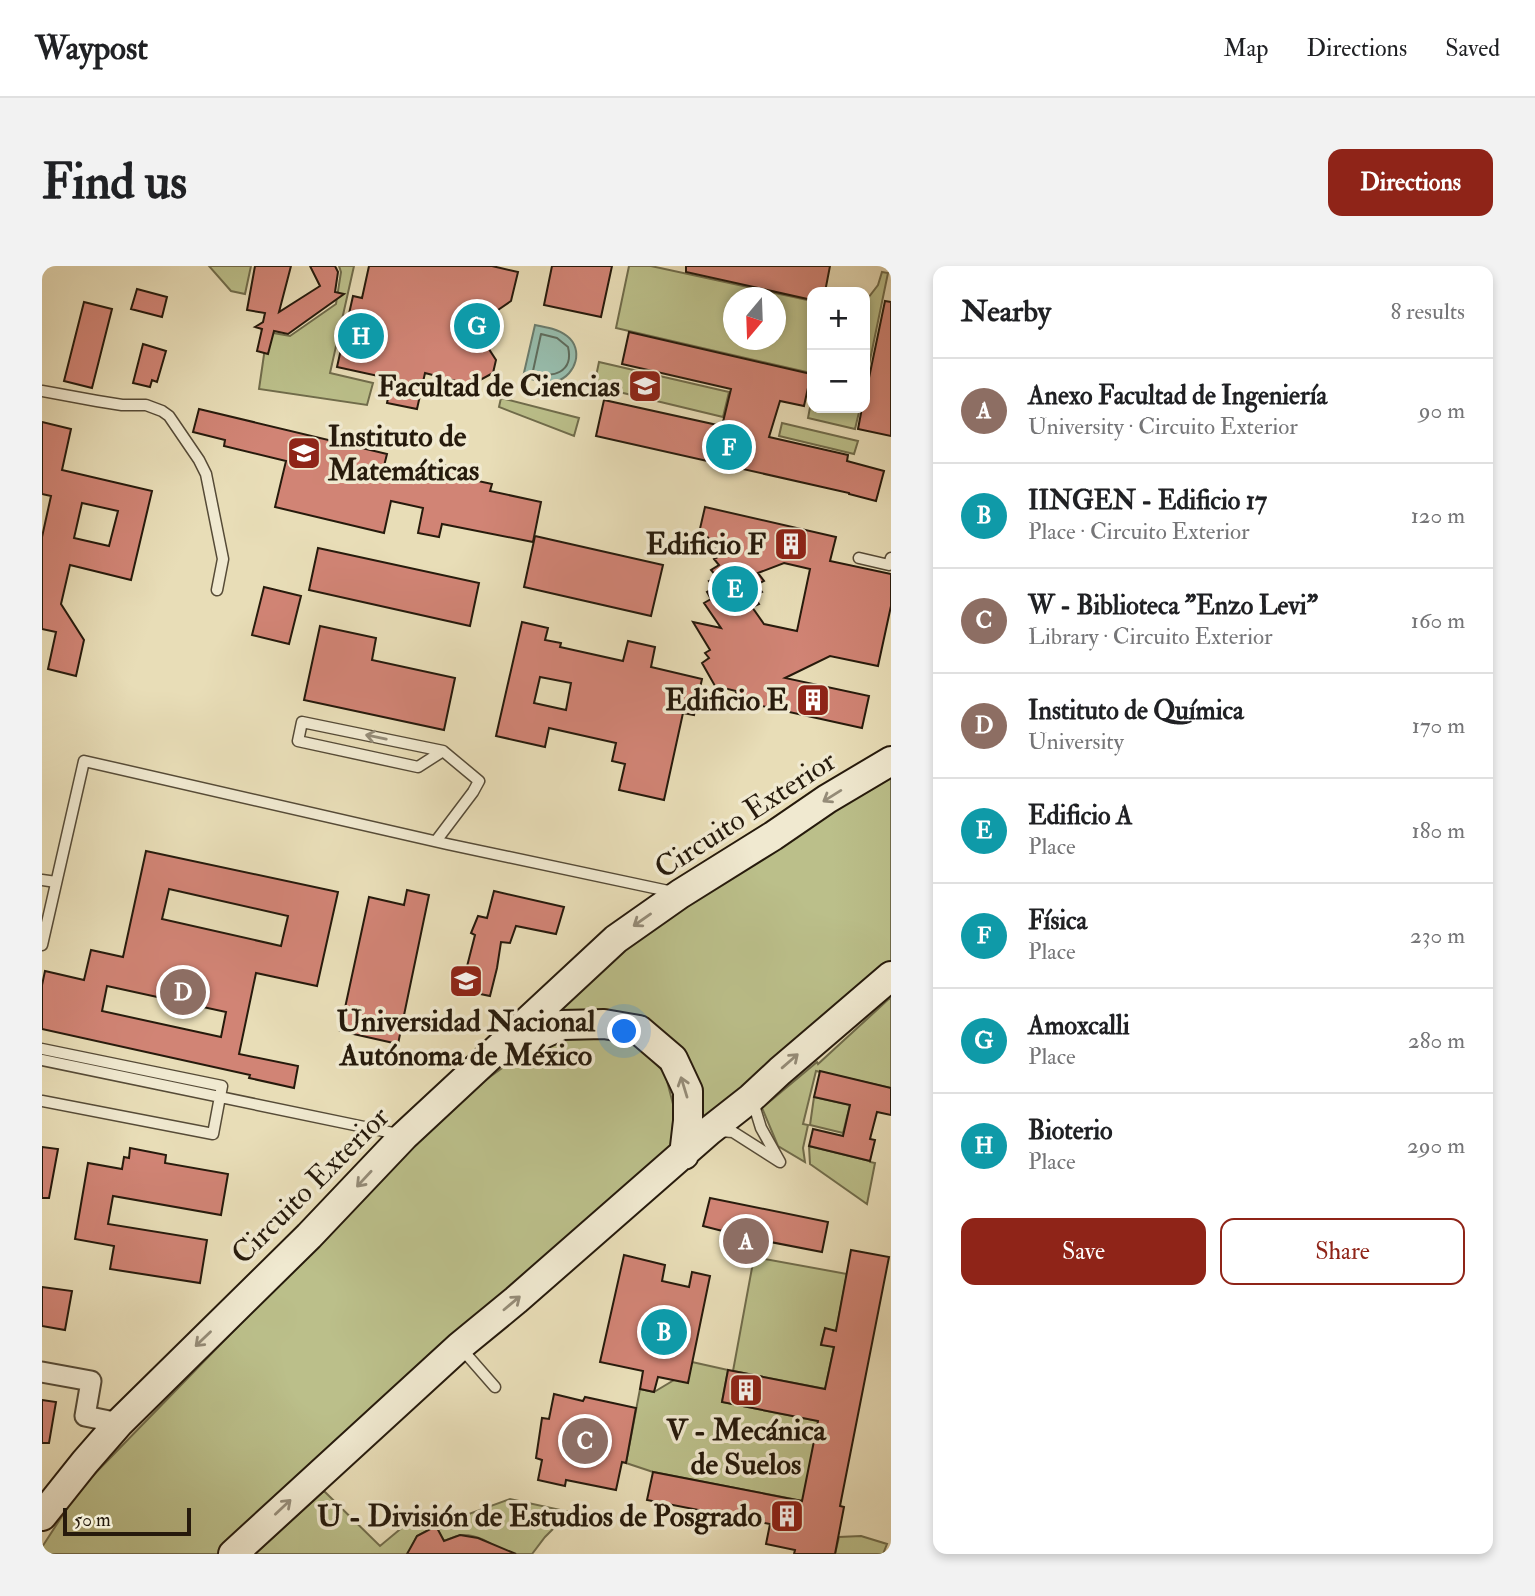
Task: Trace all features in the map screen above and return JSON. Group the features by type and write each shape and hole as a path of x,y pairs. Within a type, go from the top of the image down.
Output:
{"street":[{"name":"Circuito Exterior","path":"42,1516 119,1423 309,1236 404,1136 616,939 680,894 891,761"},
{"path":"233,1554 460,1346 891,976"},
{"path":"465,1080 519,1045 562,1025 604,1024 639,1030 673,1059 688,1091 684,1155"},
{"path":"42,1372 91,1381 85,1416 119,1423"}],"lane":[{"path":"42,391 122,405 146,405 169,416 206,474 223,559 217,590"},
{"path":"859,558 889,565 891,558"},
{"path":"436,841 479,781 443,751 302,722 298,741 418,766 443,751"},
{"path":"42,945 83,761 680,894"},
{"path":"42,880 56,882"},
{"path":"42,1049 222,1086 213,1134 42,1101"},
{"path":"42,1060 404,1136"},
{"path":"709,1131 733,1132 780,1162 761,1128 751,1098"},
{"path":"460,1346 495,1387"}],"green space":[{"path":"209,266 251,266 245,294 231,291"},
{"path":"339,266 354,266 330,373 373,383 367,405 259,389 266,341 262,331 290,336 336,304 341,272"},
{"path":"629,266 651,266 748,287 723,287 723,350 786,350 786,295 807,300 807,372 616,328"},
{"path":"882,272 888,273 870,360 870,295 878,285"},
{"path":"599,362 729,392 723,417 594,386"},
{"path":"501,398 579,418 574,436 499,407"},
{"path":"809,413 859,413 855,429 808,418"},
{"path":"782,423 858,441 854,454 779,436"},
{"path":"891,778 891,965 700,1128 692,1069 667,1035 628,1016 550,1015 633,942 789,837"},
{"path":"891,997 891,1088 816,1071 803,1124 808,1125 803,1148 805,1162 778,1146 762,1108 817,1062 818,1064"},
{"path":"582,1034 633,1041 665,1073 674,1108 671,1150 220,1554 42,1554 42,1547 79,1490 428,1131 472,1090 516,1058"},
{"path":"814,1097 850,1105 843,1133 810,1125"},
{"path":"809,1146 875,1163 867,1204 810,1164"},
{"path":"754,1257 847,1274 836,1331 825,1329 821,1344 834,1347 825,1389 733,1371"},
{"path":"692,1362 728,1370 722,1402 818,1421 818,1504 653,1472 626,1463 640,1389 654,1392 674,1380"},
{"path":"324,1491 380,1546 422,1511 436,1526 417,1536 408,1554 255,1554"},
{"path":"510,1499 570,1512 532,1554 501,1554 489,1542 472,1536 461,1535 444,1541 436,1526"},
{"path":"861,1536 887,1544 883,1554 835,1554 839,1537"}],"water":[{"path":"535,325 552,329 572,341 576,361 564,378 544,382 523,377"}],"building":[{"path":"255,266 291,266 279,312 320,286 310,266 335,266 338,272 335,292 344,294 288,334 274,331 268,354 257,351 262,329 255,327 263,322 265,313 247,310"},
{"path":"369,266 492,266 518,272 511,301 495,312 487,346 496,360 493,373 471,385 425,373 417,409 387,403 392,379 337,367 353,296 362,298"},
{"path":"552,266 612,266 601,317 544,305"},
{"path":"686,266 830,266 826,287 807,287 807,299 786,294 786,287 754,287 686,272"},
{"path":"137,289 167,297 162,317 131,309"},
{"path":"885,301 891,302 891,436 858,429 861,413 870,413 870,373"},
{"path":"84,302 112,309 92,388 64,381"},
{"path":"629,332 807,373 804,406 780,401 769,437 848,455 847,461 884,471 876,501 596,436 604,400 722,426 731,389 622,364"},
{"path":"143,344 166,351 157,382 152,380 150,387 133,383"},
{"path":"199,409 387,454 382,474 425,482 429,462 456,468 455,476 492,484 490,491 541,502 533,542 442,524 439,537 418,533 423,508 391,501 384,533 275,507 286,461 224,446 225,440 193,432"},
{"path":"42,422 71,429 62,470 152,491 131,580 70,565 61,604 84,640 76,676 48,669 56,632 42,629 42,537 51,496 42,494","holes":["82,503 118,511 109,546 74,538"]},
{"path":"705,507 836,537 830,561 891,574 891,606 878,666 830,656 785,678 869,696 862,728 735,700 736,691 715,686 702,663 709,658 705,653 710,650 693,622 721,628 704,603 711,599 707,592 715,588 709,581 717,577 711,570 719,565 714,559 722,555 706,535 699,533","holes":["784,563 810,569 797,631 764,624 752,607 759,604 754,596 762,592 756,585 764,581 758,573"]},
{"path":"535,536 663,565 651,616 524,587"},
{"path":"318,548 479,583 470,626 309,590"},
{"path":"264,587 301,596 289,644 252,635"},
{"path":"522,622 548,628 545,640 561,643 560,647 623,661 628,641 655,647 651,667 702,679 694,715 683,713 664,800 619,790 625,764 612,761 616,743 549,728 545,747 496,736","holes":["540,677 571,683 566,710 534,703"]},
{"path":"320,626 376,638 372,660 455,678 444,730 304,700"},
{"path":"146,851 338,892 317,986 256,973 239,1054 298,1066 294,1088 249,1078 250,1075 42,1029 42,985 45,971 84,980 91,950 123,957","holes":["169,889 288,916 281,946 162,919","107,986 226,1012 221,1037 102,1011"]},
{"path":"407,890 429,895 398,1044 340,1031 369,897 404,905"},
{"path":"494,891 564,907 556,934 516,926 510,943 501,942 490,996 461,990 475,935 471,933 478,916 487,918"},
{"path":"820,1071 891,1088 891,1115 877,1112 870,1139 875,1140 870,1161 809,1146 813,1129 843,1136 850,1105 814,1097"},
{"path":"42,1147 58,1149 49,1198 42,1198"},
{"path":"130,1148 166,1155 165,1163 228,1174 221,1215 113,1196 108,1224 207,1240 200,1283 110,1269 114,1246 75,1239 88,1163 122,1169 124,1157 129,1158"},
{"path":"710,1198 828,1222 822,1252 760,1240 757,1254 743,1251 746,1237 703,1226"},
{"path":"851,1250 889,1257 840,1506 844,1507 835,1554 794,1554 795,1550 766,1544 770,1524 647,1500 653,1472 802,1501 818,1421 722,1402 728,1370 825,1389 834,1347 821,1345 825,1328 836,1331"},
{"path":"624,1255 665,1265 662,1281 689,1287 692,1272 710,1276 688,1383 658,1377 654,1392 640,1389 643,1371 600,1362"},
{"path":"42,1287 72,1291 65,1330 42,1326"},
{"path":"554,1394 583,1401 585,1397 636,1408 626,1463 622,1462 616,1490 566,1480 565,1486 538,1480 542,1460 536,1458 542,1418 549,1419"},
{"path":"42,1400 56,1402 49,1443 42,1443"},
{"path":"436,1526 444,1541 460,1535 478,1538 516,1554 407,1554 417,1536"}],"place":[{"name":"Amoxcalli","path":"477,326"},
{"name":"Bioterio","path":"361,336"},
{"name":"Facultad de Ciencias","path":"645,386"},
{"name":"Física","path":"729,447"},
{"name":"Instituto de Matemáticas","path":"304,453"},
{"name":"Edificio F","path":"791,544"},
{"name":"Edificio A","path":"735,589"},
{"name":"Edificio E","path":"813,700"},
{"name":"Universidad Nacional Autónoma de México","path":"466,981"},
{"name":"Instituto de Química","path":"183,992"},
{"name":"Anexo Facultad de Ingeniería","path":"746,1241"},
{"name":"IINGEN - Edificio 17","path":"664,1332"},
{"name":"V - Mecánica de Suelos","path":"746,1390"},
{"name":"W - Biblioteca \"Enzo Levi\"","path":"585,1441"},
{"name":"U - División de Estudios de Posgrado","path":"787,1516"}]}
